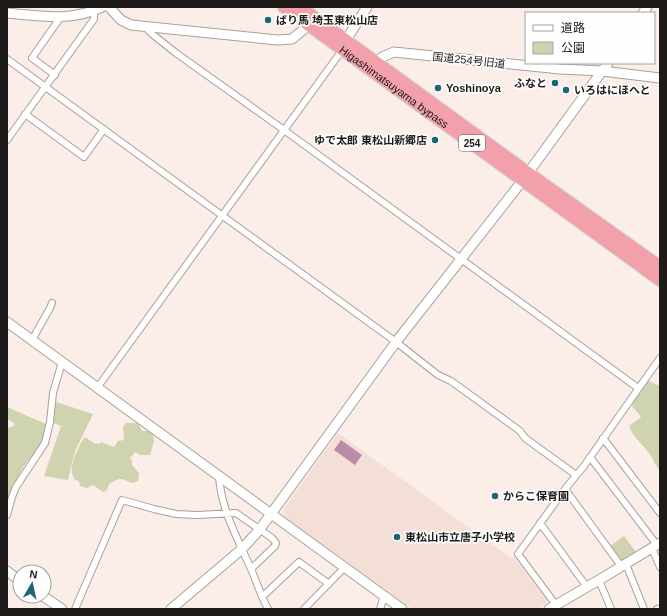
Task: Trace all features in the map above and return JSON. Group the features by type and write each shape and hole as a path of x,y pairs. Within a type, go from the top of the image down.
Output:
{"highway":[{"name":"Higashimatsuyama bypass","path":"284,7 309,25 377,64 660,280"},
{"name":"Higashimatsuyama bypass","path":"300,7 344,45 525,177 660,267"}],"street":[{"path":"108,7 126,23 277,40 292,39 309,25"},
{"path":"97,388 284,130 344,45 367,7"},
{"path":"7,13 60,18 81,15 98,9"},
{"path":"7,140 94,18 98,9"},
{"path":"55,74 32,58 60,18"},
{"path":"144,26 176,53 638,388"},
{"name":"国道254号旧道","path":"377,64 382,57 394,52 560,69 602,71 660,78"},
{"path":"7,59 396,342 438,375 451,381 520,431 525,438 576,475"},
{"path":"171,609 242,549 260,529 396,342 460,258 525,177 607,64"},
{"path":"26,114 84,157 104,129"},
{"path":"32,340 52,303"},
{"path":"7,322 402,609"},
{"path":"656,545 553,607 518,554 604,438 660,358"},
{"path":"7,515 16,487 45,443 50,422 53,393 62,362"},
{"path":"604,438 660,513"},
{"path":"590,457 656,545 660,567"},
{"path":"219,476 226,513 268,609"},
{"path":"565,489 623,565 644,609"},
{"path":"75,609 122,500 176,514 197,515 236,513 274,540 275,546 251,570"},
{"path":"540,523 587,587"},
{"path":"262,597 299,562 330,584"},
{"path":"304,609 345,567"},
{"path":"599,580 611,609"},
{"path":"380,609 384,596"},
{"path":"52,602 62,609"}],"shaded area":[{"name":"東松山市立唐子小学校","path":"338,433 511,558 515,559 547,600 546,604 538,609 412,609 284,516 283,510"},
{"path":"341,440 362,455 355,465 334,450"}],"green space":[{"path":"649,381 660,386 660,470 648,452 633,434 629,426 641,417 632,406 632,403 646,382"},
{"path":"53,401 93,414 75,451 68,480 44,476 61,426 51,422"},
{"path":"7,407 46,424 46,431 43,441 24,466 10,495 7,496 7,428 14,426 14,423 7,419"},
{"path":"126,423 138,423 142,431 148,431 153,435 154,441 150,455 140,455 135,452 130,458 132,465 139,473 138,481 133,483 119,479 109,484 107,490 103,492 93,485 87,488 80,486 79,481 75,480 72,474 72,465 78,449 85,437 94,443 99,444 101,442 114,447 118,441 124,440 123,427"},
{"path":"624,536 636,552 621,561 610,546"}],"place":[{"name":"ばり馬 埼玉東松山店","path":"268,20"},
{"name":"ふなと","path":"555,83"},
{"name":"Yoshinoya","path":"438,88"},
{"name":"いろはにほへと","path":"566,90"},
{"name":"ゆで太郎 東松山新郷店","path":"435,140"},
{"name":"からこ保育園","path":"495,496"},
{"name":"東松山市立唐子小学校","path":"397,537"}]}
